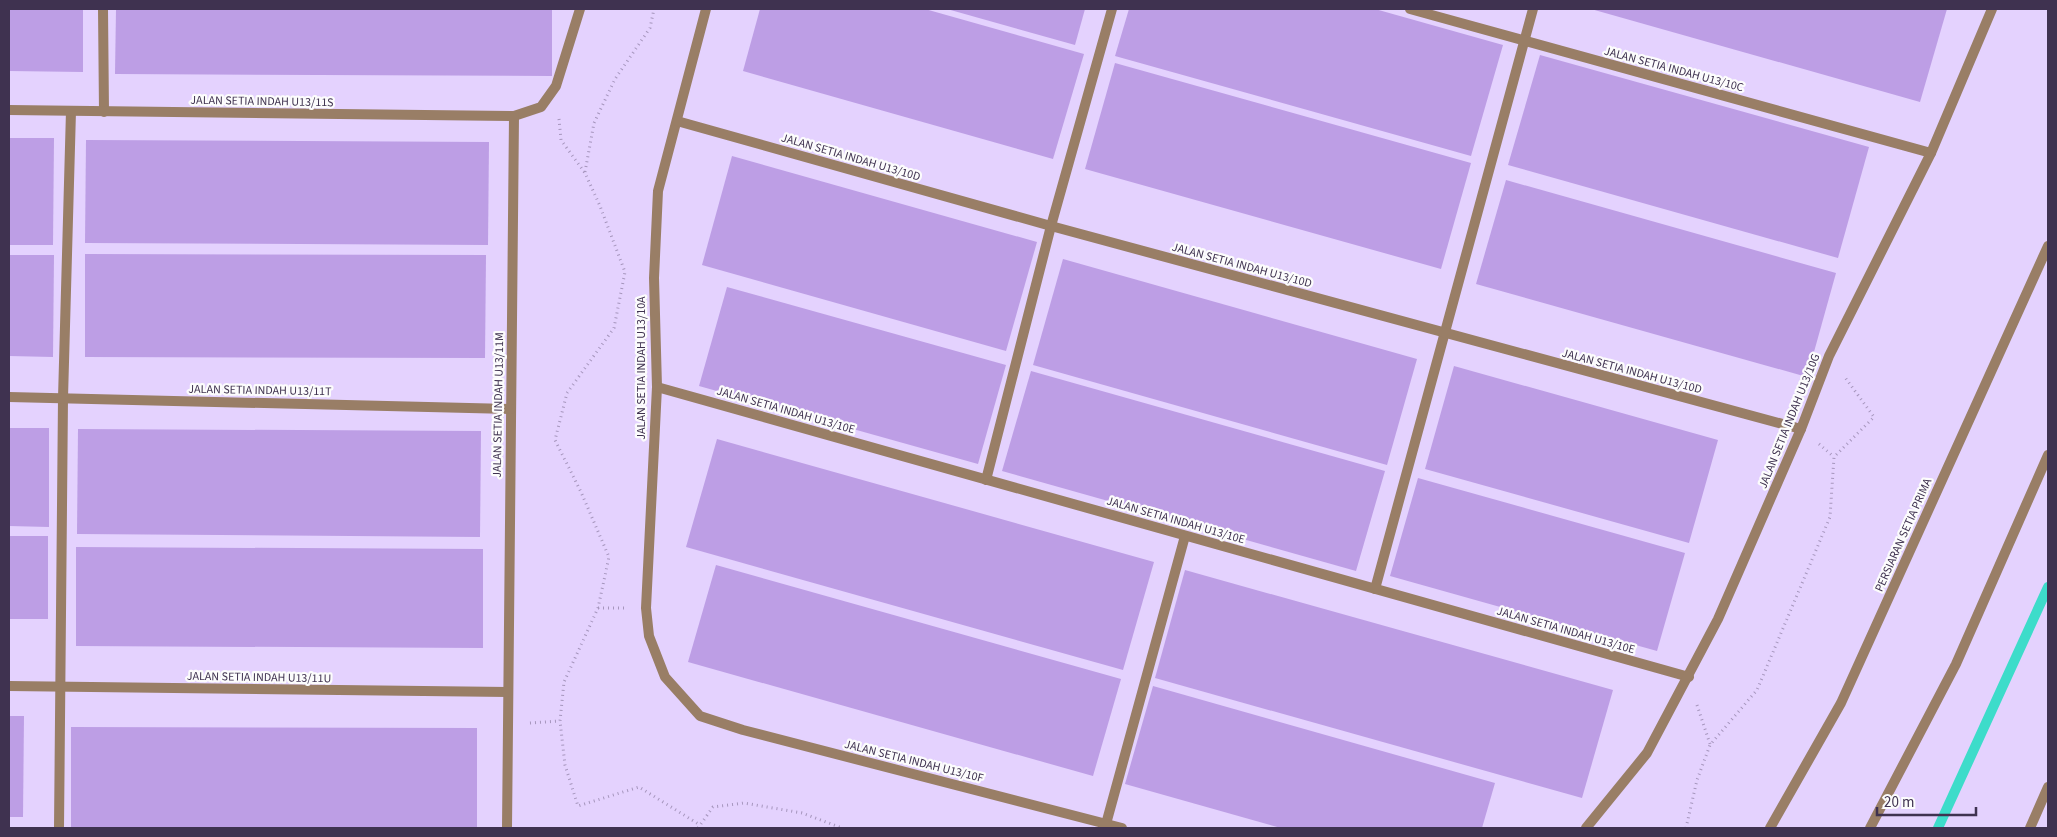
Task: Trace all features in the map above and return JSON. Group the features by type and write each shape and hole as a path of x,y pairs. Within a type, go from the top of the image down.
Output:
{"street":[{"path":"103,9 104,112"},
{"path":"514,116 541,107 556,86 580,9"},
{"name":"JALAN SETIA INDAH U13/10A","path":"700,716 665,676 649,636 646,608 656,387 654,278 658,191 706,9"},
{"path":"986,480 1051,226 1112,9"},
{"name":"JALAN SETIA INDAH U13/10C","path":"1410,9 1931,152"},
{"path":"1375,589 1534,9"},
{"name":"JALAN SETIA INDAH U13/10G","path":"1586,828 1647,753 1689,677 1718,618 1801,429 1829,356 1931,152 1992,9"},
{"name":"JALAN SETIA INDAH U13/11S","path":"9,110 514,116"},
{"path":"59,828 63,398 72,111"},
{"name":"JALAN SETIA INDAH U13/11M","path":"507,828 514,116"},
{"name":"JALAN SETIA INDAH U13/10D","path":"677,121 1051,226 1801,429"},
{"name":"PERSIARAN SETIA PRIMA","path":"1770,828 1841,703 2048,246"},
{"name":"JALAN SETIA INDAH U13/10E","path":"656,387 1689,677"},
{"name":"JALAN SETIA INDAH U13/11T","path":"9,397 511,408"},
{"path":"1870,828 1956,664 2048,455"},
{"path":"1106,824 1185,536"},
{"name":"JALAN SETIA INDAH U13/11U","path":"9,686 508,692"},
{"name":"JALAN SETIA INDAH U13/10F","path":"700,716 743,730 1122,828"},
{"path":"2030,828 2048,787"}],"path":[{"path":"585,173 594,123 615,79 650,28 654,9"},
{"path":"561,140 585,173 600,206 625,272 614,328 567,393 555,440 581,492 609,557 598,608 564,682 560,721 565,765 578,806 639,787 699,826 713,807 744,803 802,813 842,828"},
{"path":"1686,828 1697,780 1710,745 1757,690 1830,517 1834,457 1874,417 1829,356"},
{"path":"1689,677 1710,745"},
{"path":"508,724 560,721"}],"building":[{"path":"9,9 83,9 83,72 9,71"},
{"path":"116,9 552,9 552,76 115,74"},
{"path":"760,9 925,9 1084,54 1053,159 743,71"},
{"path":"947,9 1085,9 1075,45"},
{"path":"1129,9 1375,9 1503,45 1471,156 1115,56"},
{"path":"1591,9 1947,9 1920,102"},
{"path":"1540,55 1869,147 1838,258 1508,165"},
{"path":"1115,63 1471,163 1441,269 1085,169"},
{"path":"9,138 54,138 53,245 9,245"},
{"path":"86,140 489,142 488,245 85,243"},
{"path":"732,156 1037,242 1006,351 702,265"},
{"path":"1506,180 1836,273 1807,377 1476,284"},
{"path":"85,254 486,255 485,358 85,357"},
{"path":"9,255 54,255 53,357 9,356"},
{"path":"1063,259 1417,359 1387,465 1033,365"},
{"path":"727,287 1006,365 978,464 699,386"},
{"path":"1454,366 1718,440 1689,543 1425,469"},
{"path":"1031,371 1385,471 1356,571 1002,471"},
{"path":"9,428 49,428 49,527 9,526"},
{"path":"78,429 481,431 480,537 77,534"},
{"path":"717,439 1154,562 1123,670 686,547"},
{"path":"1418,478 1685,553 1657,651 1390,576"},
{"path":"9,536 48,536 48,619 9,619"},
{"path":"76,547 483,549 483,648 76,646"},
{"path":"716,565 1121,679 1093,776 688,662"},
{"path":"1185,570 1613,690 1582,798 1155,678"},
{"path":"1153,686 1495,783 1482,828 1281,828 1125,784"},
{"path":"9,716 24,716 23,817 9,817"},
{"path":"71,727 477,728 477,828 71,828"}],"waterway":[{"path":"1938,828 2048,587"}]}
